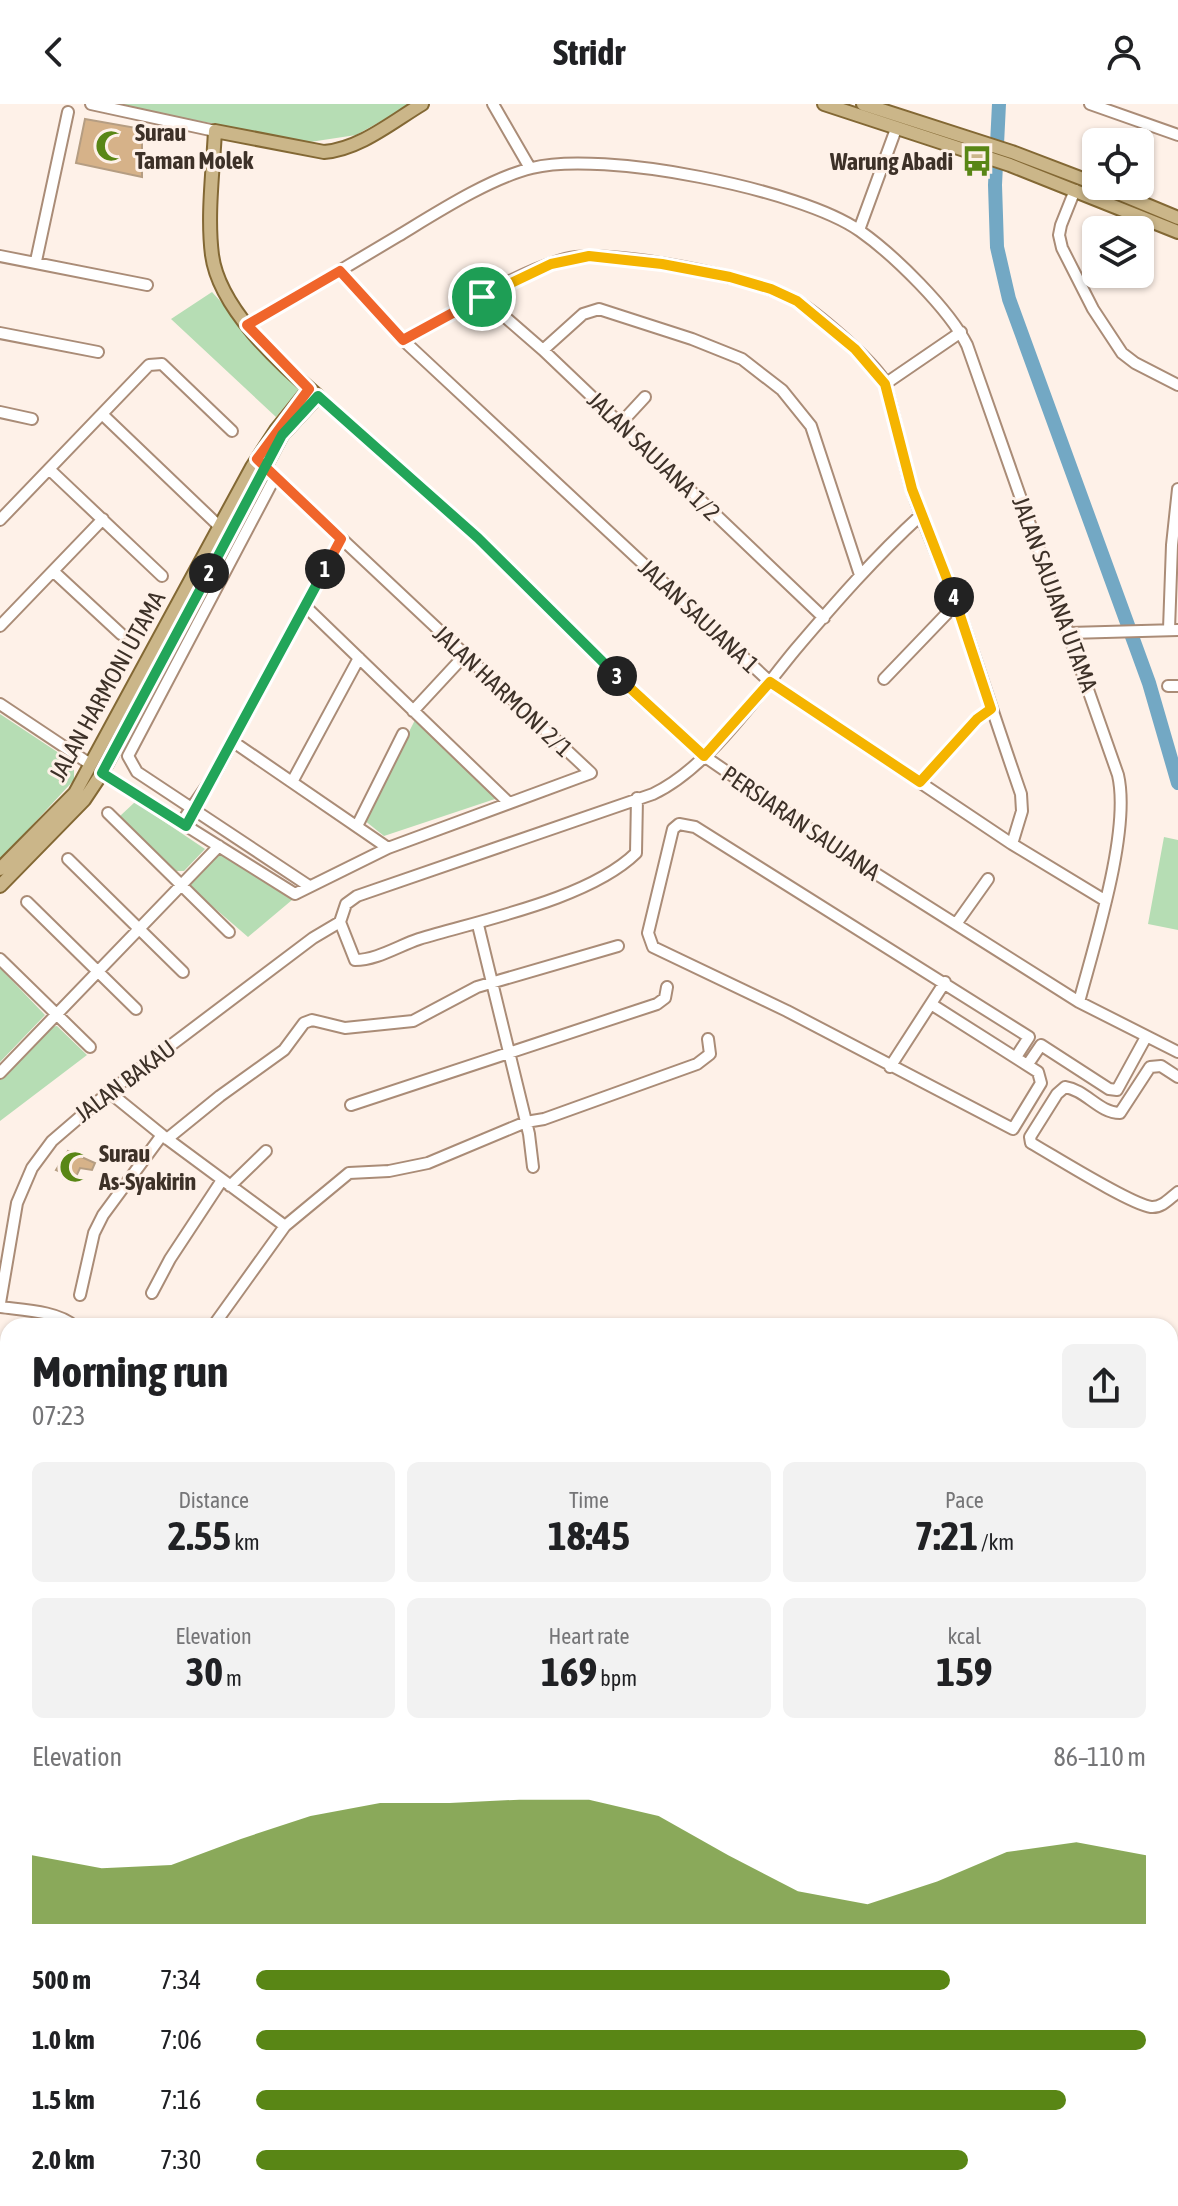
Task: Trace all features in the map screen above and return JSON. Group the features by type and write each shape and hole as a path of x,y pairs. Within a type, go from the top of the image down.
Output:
{"main road":[{"path":"314,393 247,325 231,304 212,256 215,131 324,152 338,151 354,145 422,104"},
{"path":"824,104 896,129 974,146"},
{"path":"863,104 974,146 1082,178"},
{"path":"1011,158 1075,190 1178,232"},
{"path":"1068,173 1075,190"},
{"path":"1135,200 1178,218"},
{"name":"JALAN HARMONI UTAMA","path":"0,869 75,793 220,527 261,463 314,393"},
{"name":"JALAN HARMONI UTAMA","path":"0,886 84,800 102,773 261,463"}],"street":[{"path":"91,104 215,131"},
{"path":"493,104 530,168"},
{"path":"1090,104 1178,135"},
{"path":"36,261 68,112"},
{"path":"859,230 896,129"},
{"name":"JALAN SAUJANA UTAMA","path":"247,325 436,212 530,168 590,161 700,178 772,193 859,230 954,321 961,332 1122,789 1079,1002"},
{"path":"1075,190 1059,235 1069,267 1122,353 1178,385"},
{"path":"0,256 147,285"},
{"path":"403,340 551,264 589,256 662,264 730,277 771,289 797,301 855,349 885,384 900,452 956,604 1023,804 1014,838"},
{"name":"JALAN SAUJANA 1","path":"340,271 403,340 770,682 920,782 1014,838 1101,898"},
{"name":"JALAN SAUJANA 1/2","path":"482,297 543,350 824,618"},
{"path":"543,350 583,314 599,309 742,359 782,390 811,426 860,575"},
{"path":"885,384 961,332"},
{"path":"0,333 98,352"},
{"path":"0,520 149,365 162,364 232,431"},
{"name":"PERSIARAN SAUJANA","path":"314,393 478,538 632,691 704,756 834,846 1079,1002 1178,1052"},
{"path":"620,424 645,397"},
{"path":"0,412 32,419"},
{"path":"103,415 220,527"},
{"name":"JALAN HARMONI 2/1","path":"261,463 591,773 388,848 309,886"},
{"path":"49,469 162,576"},
{"path":"275,477 129,750 132,768 309,886"},
{"path":"1069,633 1174,630 1178,489"},
{"name":"JALAN BAKAU","path":"0,1304 17,1203 32,1168 74,1119 313,938 340,922 346,904 357,896 671,785 704,756 860,575 921,515"},
{"path":"0,626 103,519"},
{"path":"184,824 341,539"},
{"path":"53,571 121,634"},
{"path":"884,679 956,604"},
{"path":"305,606 509,803"},
{"path":"413,711 464,656"},
{"path":"292,782 359,658"},
{"path":"0,704 90,764"},
{"path":"920,782 977,719 991,709"},
{"path":"357,826 403,734"},
{"path":"232,741 388,848"},
{"path":"102,773 291,894 309,886"},
{"path":"340,922 355,960 365,960 417,940 478,925 566,893 633,856 638,845 637,798"},
{"path":"108,813 229,932"},
{"path":"931,1004 1038,1072 1041,1083 1013,1129 787,1011 653,947 648,933 673,829 679,824 695,827 1029,1037 1016,1057"},
{"path":"0,1073 219,846"},
{"path":"68,859 183,972"},
{"path":"956,924 988,879"},
{"path":"27,902 136,1009"},
{"path":"478,925 507,1051 519,1125 533,1167"},
{"path":"80,1295 99,1224 162,1138 284,1050 304,1023 322,1020 345,1028 413,1021 465,992 491,982 618,946"},
{"path":"0,959 90,1047"},
{"path":"890,1067 945,982"},
{"path":"351,1105 657,1004 665,998 667,987"},
{"path":"1028,1064 1041,1045 1109,1089 1117,1090 1146,1037"},
{"path":"219,1318 281,1230 349,1173 389,1171 428,1163 519,1125 544,1119 697,1064 710,1054 708,1039"},
{"path":"1178,1077 1161,1066 1150,1067 1120,1113 1111,1113 1073,1088 1065,1087 1057,1094 1030,1137 1031,1143 1132,1200 1151,1207 1163,1205 1178,1192"},
{"path":"109,1092 162,1138 281,1230"},
{"path":"152,1293 170,1259 222,1184 266,1151"},
{"path":"0,1304 58,1318"}],"green space":[{"path":"111,104 412,104 356,135 310,142"},
{"path":"212,292 300,388 276,417 171,319"},
{"path":"0,714 74,763 74,780 0,860"},
{"path":"415,720 498,798 384,836 364,820"},
{"path":"135,802 205,849 184,871 174,871 120,816"},
{"path":"1164,837 1178,840 1178,930 1148,924"},
{"path":"221,851 292,900 248,937 189,886"},
{"path":"0,968 45,1015 0,1062"},
{"path":"57,1026 87,1055 0,1121 0,1079 50,1027"}],"building":[{"name":"Surau Taman Molek","path":"85,119 142,129 142,177 76,163"},
{"name":"Surau As-Syakirin","path":"68,1151 95,1163 92,1170 80,1168 73,1183 64,1179 66,1174 56,1170"}],"waterway":[{"path":"999,104 995,185 997,247 1009,299 1149,683 1178,783"}],"place":[{"name":"Surau Taman Molek","path":"111,146"},
{"name":"Warung Abadi","path":"977,161"},
{"name":"Surau As-Syakirin","path":"75,1167"}],"route":[{"path":"482,297 403,340 340,271 247,325 309,389 257,459 265,466 275,477 341,539 186,826 102,773 261,473 265,466 275,449 282,435 318,396 478,538 632,691 704,756 770,682 920,782 977,719 991,709 956,604 912,489 900,452 885,384 855,349 797,301 771,289 730,277 662,264 589,256 551,264 482,297"}]}
